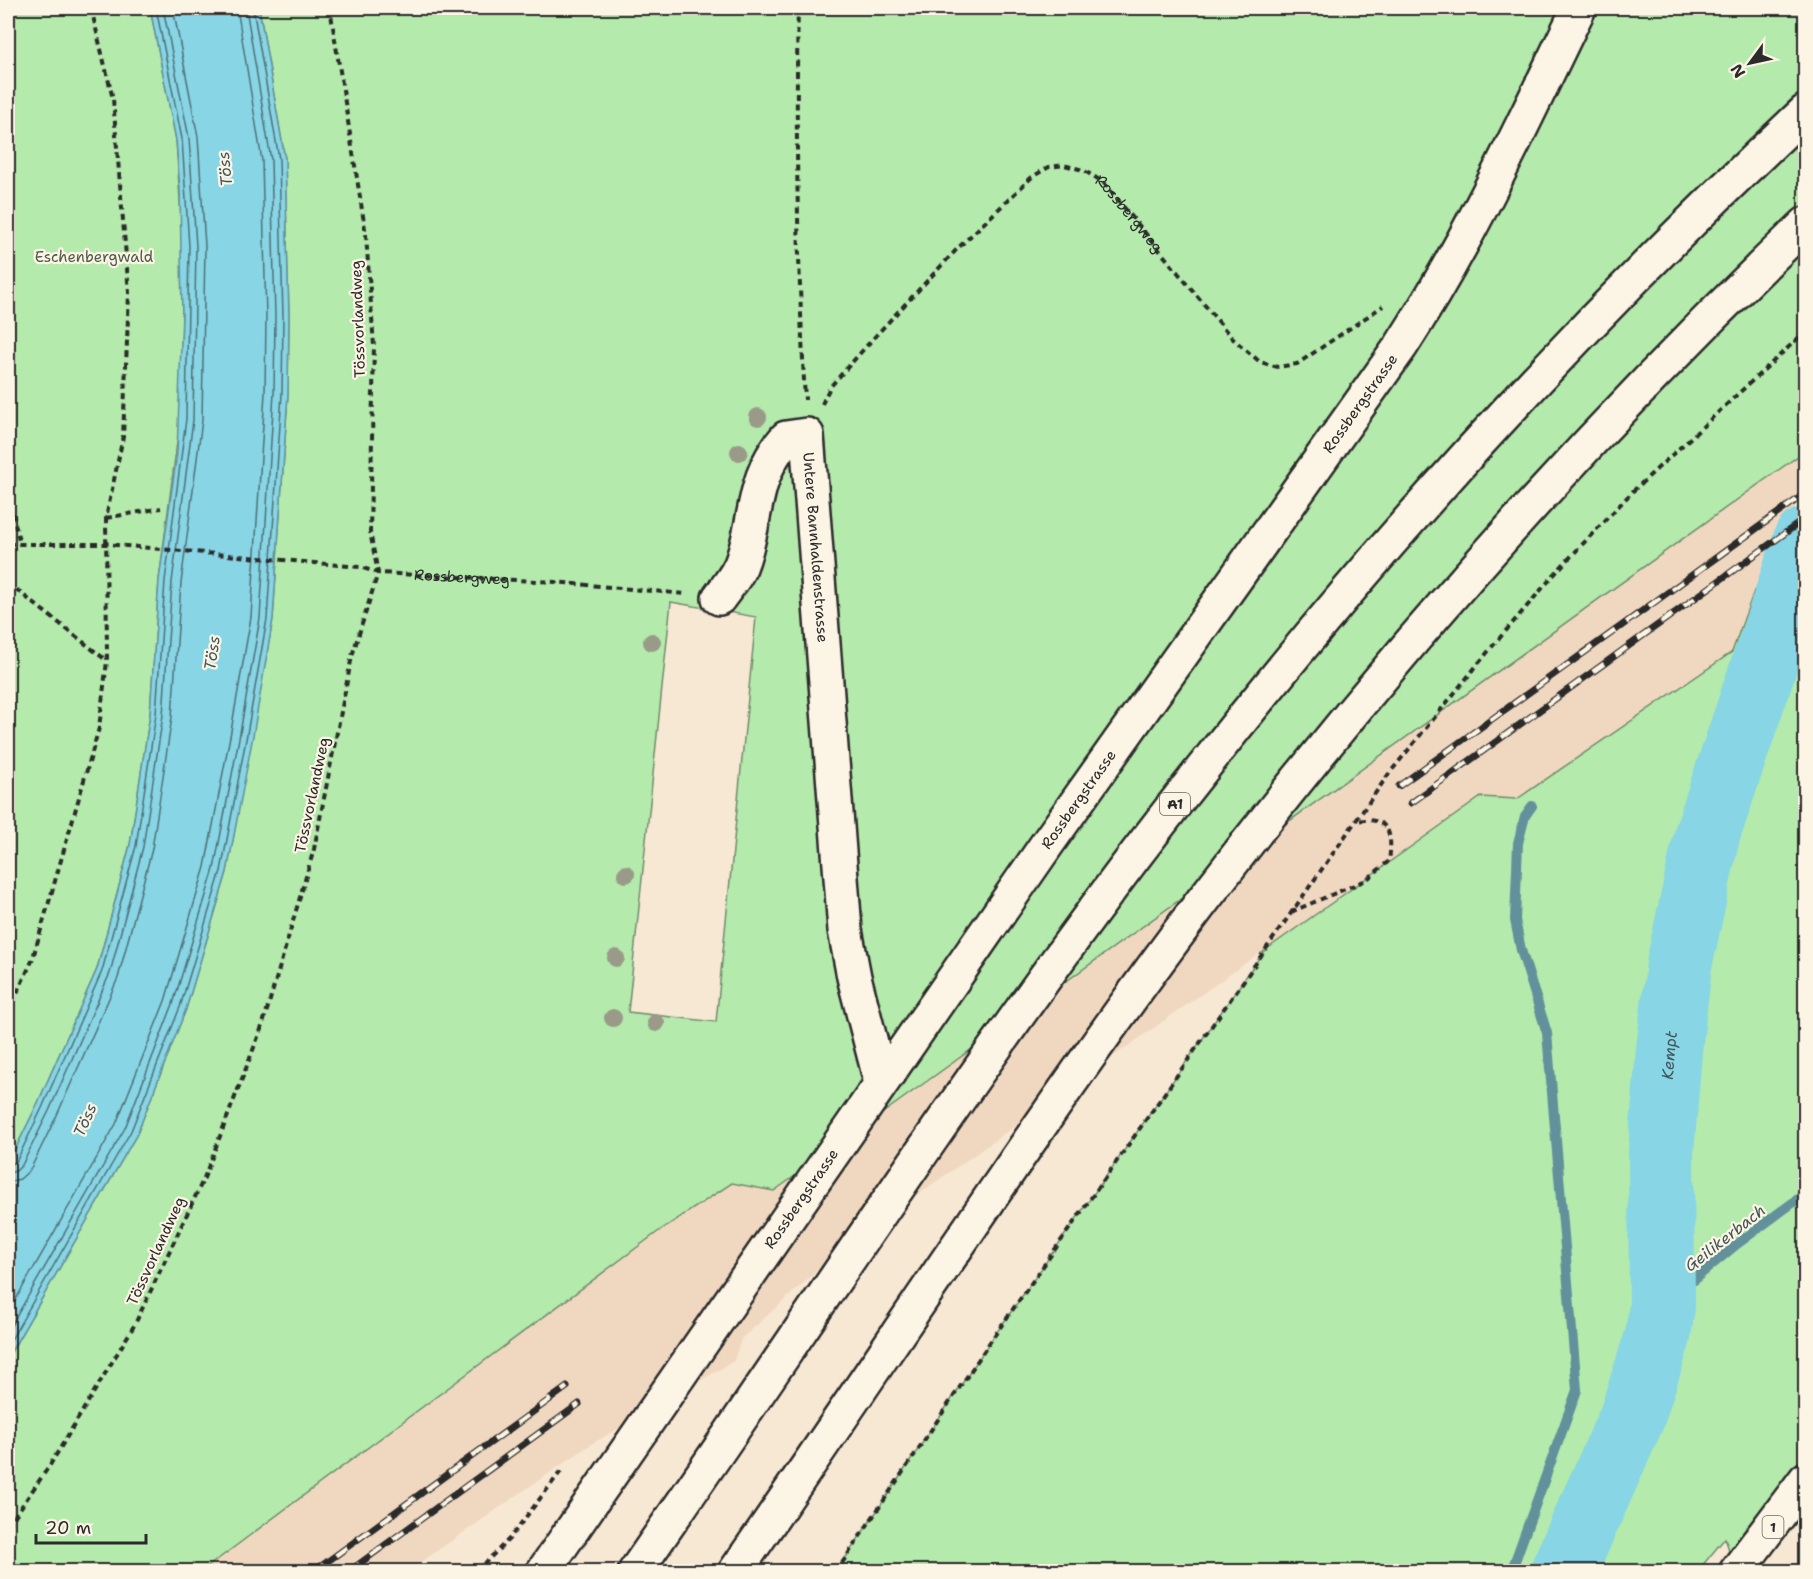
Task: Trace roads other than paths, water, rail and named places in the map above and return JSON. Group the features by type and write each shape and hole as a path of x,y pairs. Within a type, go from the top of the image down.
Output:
{"main road":[{"name":"Rossbergstrasse","path":"543,1572 802,1200 881,1082 1413,328 1475,222 1578,8"},
{"name":"A1","path":"635,1572 1019,1014 1136,855 1258,699 1386,547 1519,399 1655,257 1806,111"},
{"path":"735,1572 1050,1111 1174,939 1268,818 1447,602 1578,454 1806,224"},
{"name":"Untere Bannhaldenstrasse","path":"718,598 736,575 744,558 756,496 767,465 786,438 807,435 845,930 854,977 881,1082"},
{"name":"1","path":"1736,1572 1806,1479"}],"water":[{"name":"Töss","path":"150,8 259,8 285,159 289,317 288,394 273,619 227,872 186,1009 137,1134 8,1357 8,1164 37,1105 97,969 130,845 150,714 159,580 177,453 182,317 180,189 176,140"},
{"path":"1758,602 1805,618 1786,678 1738,661"}],"waterway":[{"name":"Kempt","path":"1563,1572 1632,1417 1658,1336 1662,1306 1661,1153 1669,1050 1679,965 1707,835 1806,540"},
{"path":"1511,1572 1577,1390 1547,1033 1521,950 1515,920 1518,843 1525,816 1532,806"},
{"name":"Geilikerbach","path":"1662,1306 1737,1244 1806,1193"}],"railway":[{"path":"1399,786 1806,493"},
{"path":"1411,803 1806,518"},
{"path":"313,1572 567,1387"},
{"path":"348,1572 579,1404"}],"park label":[{"name":"Eschenbergwald","path":"94,257"}]}
